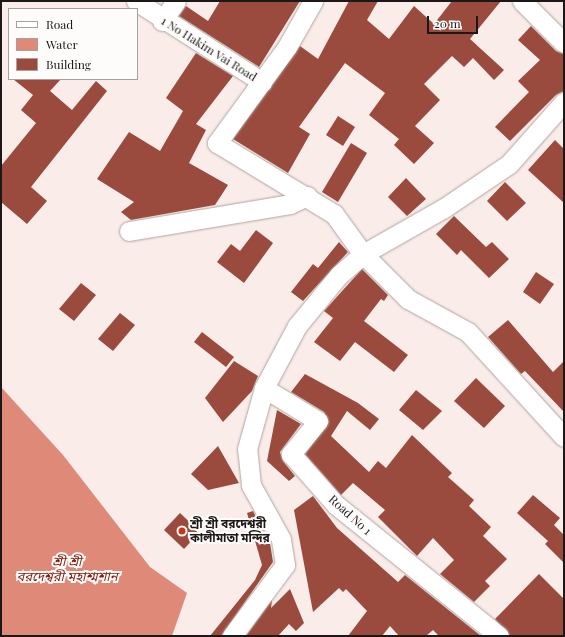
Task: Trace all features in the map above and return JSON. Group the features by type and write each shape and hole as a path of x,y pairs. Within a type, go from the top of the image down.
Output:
{"street":[{"name":"1 No Hakim Vai Road","path":"136,1 162,21 262,82"},
{"path":"162,21 176,1"},
{"path":"313,1 262,82 217,143 307,196 334,214 363,254 408,298 468,332 564,437"},
{"path":"522,1 564,43"},
{"path":"232,636 285,566 281,539 251,478 247,449 264,388 298,326 339,275 363,254 444,208 509,164 564,102"},
{"path":"129,231 290,204 307,196"},
{"name":"Road No 1","path":"264,388 318,421 291,454 336,505 499,636"}],"water":[{"name":"শ্রী শ্রী বরদেশ্বরী মহাশ্মশান","path":"1,387 63,455 150,567 187,593 172,636 1,636"}],"building":[{"path":"220,1 300,1 259,67 179,16 186,6 208,21"},
{"path":"349,1 378,1 367,20 389,39 414,6 434,24 452,1 501,1 470,39 504,70 494,80 473,58 464,67 452,56 424,84 440,100 415,126 434,143 414,164 394,145 399,139 369,115 385,93 345,63 299,127 310,134 288,173 233,139 300,46 318,59"},
{"path":"531,26 556,51 564,54 564,91 556,95 510,141 495,127 529,92 518,81 540,60 518,40"},
{"path":"196,53 233,76 196,124 206,130 189,163 228,185 215,205 131,220 121,212 134,202 97,179 129,132 160,151 183,111 166,98"},
{"path":"14,80 60,80 50,91 72,110 96,81 107,91 31,187 47,201 27,224 1,202 1,166 36,123 21,110 33,95"},
{"path":"338,116 355,127 343,146 326,135"},
{"path":"555,140 564,149 564,203 528,170"},
{"path":"351,143 367,153 338,202 322,192"},
{"path":"406,178 426,199 407,216 388,197"},
{"path":"505,182 526,203 507,221 487,201"},
{"path":"454,216 486,247 492,242 509,259 489,278 461,250 457,255 436,234"},
{"path":"256,230 273,243 244,283 217,262 231,244 240,251"},
{"path":"339,242 348,252 303,301 291,292 313,264 318,268"},
{"path":"362,269 388,295 384,301 381,299 364,321 408,355 394,372 355,342 340,361 314,342 333,318 324,311"},
{"path":"536,272 554,284 540,304 523,292"},
{"path":"81,283 96,295 74,321 59,309"},
{"path":"120,313 135,325 113,351 98,339"},
{"path":"508,320 553,372 564,361 564,412 525,371 521,374 488,337"},
{"path":"202,332 234,357 226,367 194,342"},
{"path":"234,361 258,376 252,391 223,422 205,398"},
{"path":"305,374 358,403 379,419 370,430 347,411 331,436 369,472 378,461 386,468 412,435 452,473 448,477 474,500 469,506 491,527 483,536 507,559 485,581 490,586 474,602 440,574 454,560 433,538 417,556 378,517 385,510 353,483 341,495 305,454 329,422 324,412 291,392"},
{"path":"476,378 505,406 484,428 454,401"},
{"path":"416,390 442,411 423,430 399,410"},
{"path":"277,410 301,424 280,452 283,461 295,476 289,481 267,461"},
{"path":"218,446 239,483 208,490 191,474"},
{"path":"533,495 560,518 554,525 564,535 564,563 545,544 548,541 517,513"},
{"path":"313,496 337,528 398,582 405,575 481,636 439,636 433,630 426,636 399,636 390,626 382,636 348,636 367,611 346,589 343,592 339,588 313,612 294,510"},
{"path":"253,511 270,543 273,562 221,636 210,636 255,580 262,565 247,513"},
{"name":"শ্রী শ্রী বরদেশ্বরী কালীমাতা মন্দির","path":"180,513 200,532 184,549 164,530"},
{"path":"539,574 564,599 564,636 510,636 495,619"},
{"path":"290,589 304,623 296,631 289,624 278,636 246,636 272,600 271,608"}],"place":[{"name":"শ্রী শ্রী বরদেশ্বরী কালীমাতা মন্দির","path":"182,531"}]}
